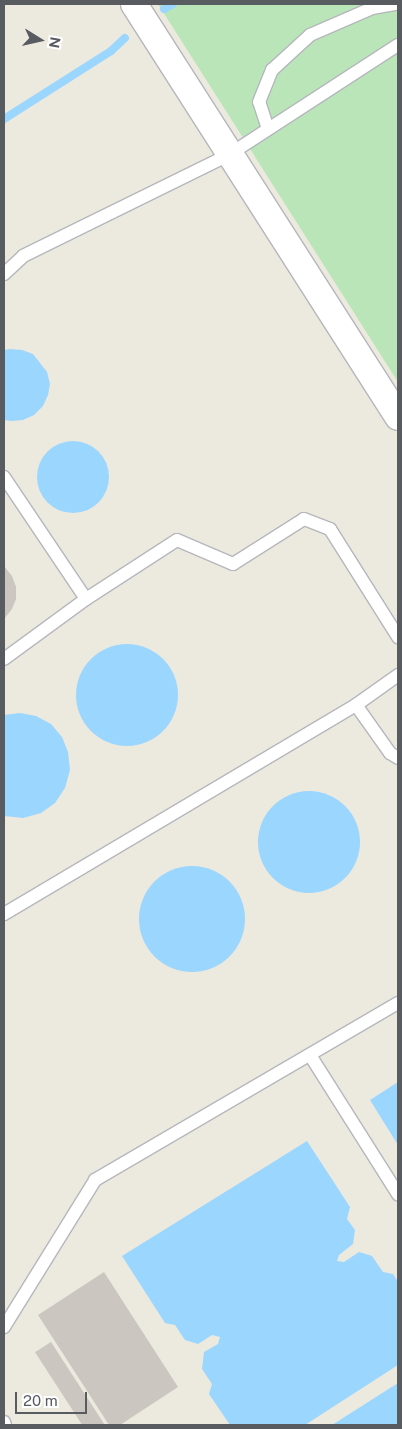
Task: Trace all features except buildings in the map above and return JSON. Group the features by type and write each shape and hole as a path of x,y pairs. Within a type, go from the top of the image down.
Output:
{"street":[{"path":"134,4 398,417"}],"lane":[{"path":"268,129 260,102 272,70 310,35 372,8 395,4"},
{"path":"4,274 23,256 230,154 398,45"},
{"path":"4,477 86,599"},
{"path":"4,659 86,599 177,540 233,564 304,519 330,529 398,638"},
{"path":"4,914 356,705 398,675"},
{"path":"356,705 390,753 398,758"},
{"path":"4,1327 95,1180 398,1004"},
{"path":"310,1055 398,1194"}],"green space":[{"path":"158,4 398,4 398,382"}],"water":[{"path":"4,350 22,350 33,354 47,372 50,384 43,406 34,415 23,420 4,420"},
{"path":"73,441 93,447 103,457 109,477 103,497 93,507 73,513 53,507 43,497 37,477 43,457 53,447"},
{"path":"127,644 147,648 163,659 174,675 178,695 174,715 163,731 147,742 127,746 107,742 91,731 80,715 76,695 80,675 91,659 107,648"},
{"path":"20,713 36,716 51,724 62,737 68,752 70,770 65,788 55,803 41,813 23,818 4,816 4,715"},
{"path":"309,791 328,795 345,806 356,823 360,842 356,861 345,878 328,889 309,893 290,889 273,878 262,861 258,842 262,823 273,806 290,795"},
{"path":"192,866 212,870 229,882 241,899 245,919 241,939 229,956 212,968 192,972 172,968 155,956 143,939 139,919 143,899 155,882 172,870"},
{"path":"398,1082 398,1145 370,1100"},
{"path":"307,1141 350,1207 347,1219 355,1230 353,1244 339,1255 337,1261 344,1262 359,1252 372,1256 383,1272 393,1274 398,1282 398,1365 305,1425 230,1425 209,1394 212,1384 202,1369 204,1352 218,1344 220,1337 212,1335 198,1344 185,1340 175,1325 165,1323 122,1256"},
{"path":"398,1383 398,1425 332,1425"}],"waterway":[{"path":"164,9 173,4"},
{"path":"4,119 111,51 125,38"}]}
